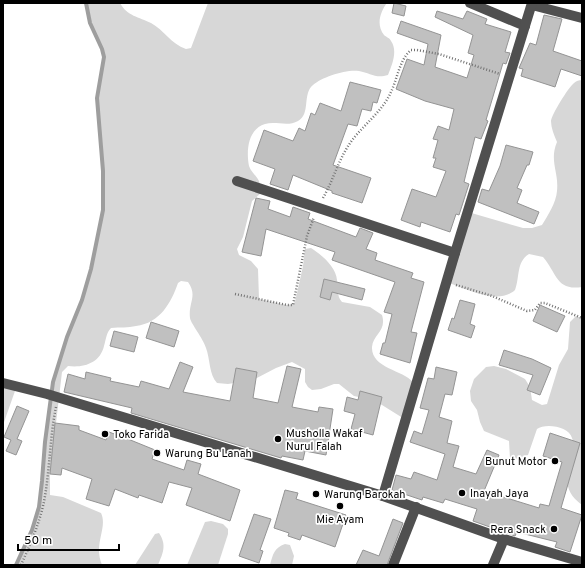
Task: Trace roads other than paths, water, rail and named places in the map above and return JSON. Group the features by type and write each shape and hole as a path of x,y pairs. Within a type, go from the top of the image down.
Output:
{"street":[{"path":"470,3 525,26"},
{"path":"383,496 446,282 532,4 582,18"},
{"path":"237,181 455,253"},
{"path":"3,383 54,396 383,496 504,539 582,562"},
{"path":"393,565 416,507"},
{"path":"493,565 504,539"}],"waterway":[{"path":"16,565 32,530 39,507 45,442 53,382 67,337 82,300 91,269 103,210 103,171 97,98 104,57 90,23 86,3"}],"place":[{"name":"Toko Farida","path":"105,434"},
{"name":"Musholla Wakaf Nurul Falah","path":"278,439"},
{"name":"Warung Bu Lanah","path":"157,453"},
{"name":"Bunut Motor","path":"555,461"},
{"name":"Inayah Jaya","path":"462,493"},
{"name":"Warung Barokah","path":"316,494"},
{"name":"Mie Ayam","path":"340,506"},
{"name":"Rera Snack","path":"554,529"}]}
